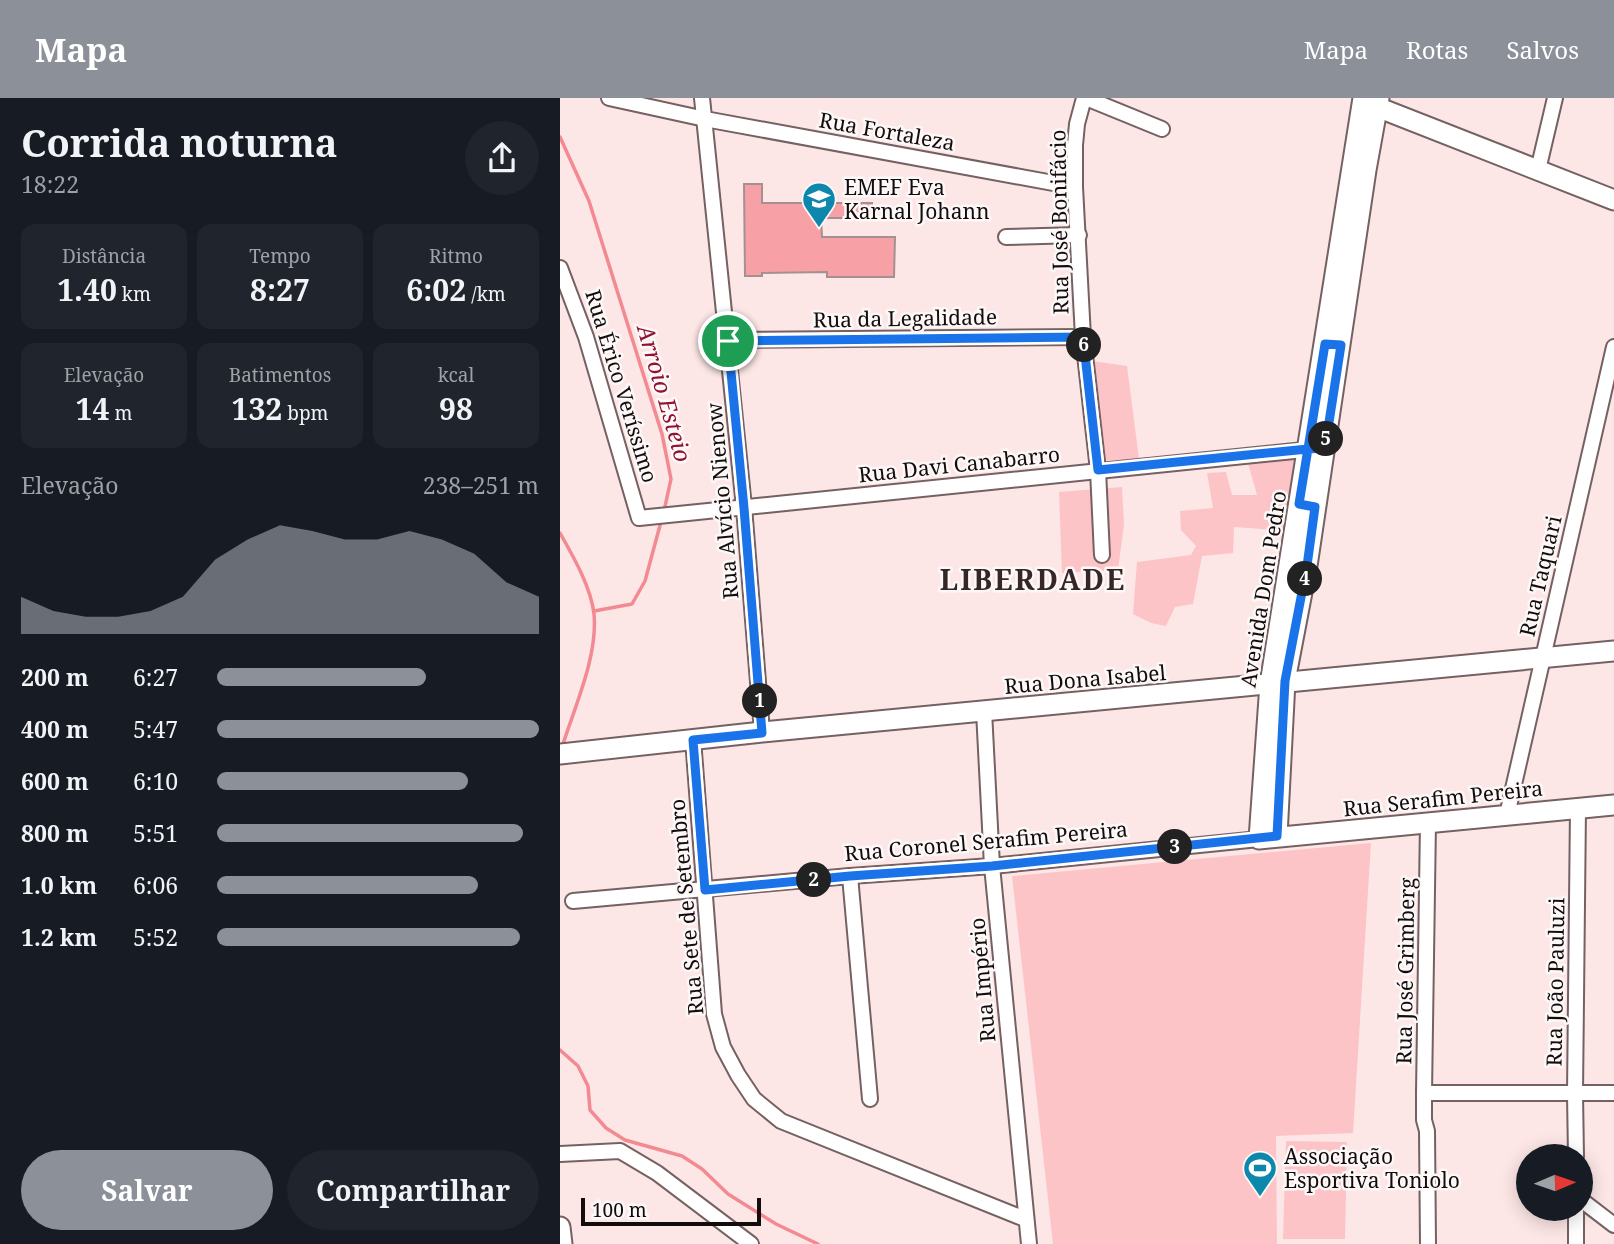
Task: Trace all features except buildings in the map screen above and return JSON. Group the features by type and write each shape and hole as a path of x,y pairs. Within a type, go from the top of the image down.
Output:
{"street":[{"name":"Rua Fortaleza","path":"609,98 705,119 1075,187"},
{"name":"Rua Alvício Nienow","path":"702,98 744,508 762,733"},
{"path":"1085,98 1162,129"},
{"name":"Rua José Bonifácio","path":"1085,98 1077,124 1075,187 1083,337 1098,470 1102,555"},
{"path":"1538,170 1555,98"},
{"path":"1368,100 1614,200"},
{"name":"Avenida Dom Pedro","path":"1268,837 1278,683 1333,345 1368,100"},
{"path":"1006,237 1079,235"},
{"name":"Rua Érico Veríssimo","path":"560,268 565,295 586,337 646,517"},
{"name":"Rua da Legalidade","path":"728,341 1083,337"},
{"name":"Rua Taquari","path":"1507,815 1614,347"},
{"name":"Rua Davi Canabarro","path":"646,517 1317,448"},
{"name":"Rua Dona Isabel","path":"560,754 1614,651"},
{"name":"Rua Império","path":"984,711 992,866 1029,1244"},
{"name":"Rua Sete de Setembro","path":"693,740 714,1014 723,1047 754,1099 781,1121 1025,1219"},
{"name":"Rua Serafim Pereira","path":"1268,837 1614,805"},
{"name":"Rua João Pauluzi","path":"1576,1144 1578,807"},
{"name":"Rua José Grimberg","path":"1427,822 1424,1120 1427,1131 1428,1244"},
{"name":"Rua Coronel Serafim Pereira","path":"573,901 992,866 1268,837"},
{"path":"850,876 870,1099"},
{"path":"1424,1093 1614,1093"},
{"name":"Rua José Grimberg","path":"1420,1244 1418,1131 1424,1120"},
{"path":"560,1154 620,1151 657,1173 751,1244"},
{"path":"1593,1209 1614,1225"},
{"path":"1576,1222 1576,1244"},
{"path":"560,1227 562,1244"}],"shaded area":[{"path":"1092,361 1127,366 1139,459 1102,461"},
{"path":"1307,454 1290,531 1234,527 1233,553 1202,556 1193,604 1175,607 1166,626 1151,623 1133,614 1137,562 1191,555 1196,546 1181,530 1180,511 1213,508 1207,473 1226,472 1232,495 1257,495 1247,460"},
{"path":"1122,487 1124,524 1118,570 1062,573 1059,492"},
{"path":"1371,843 1353,1133 1276,1136 1277,1244 1053,1244 1012,876"},
{"path":"1286,1141 1347,1142 1345,1239 1283,1239"}],"waterway":[{"name":"Arroio Esteio","path":"560,137 589,201 662,434 671,479 664,511"},
{"name":"Arroio Esteio","path":"594,611 632,604 645,581 662,518"},
{"name":"Arroio Esteio","path":"560,533 581,572 594,614 593,647 589,664 562,747"},
{"name":"Arroio Esteio","path":"560,1050 578,1066 588,1086 590,1110 606,1128 625,1140 682,1156 702,1169 728,1194 776,1224 818,1244"}],"place":[{"name":"EMEF Eva Karnal Johann","path":"819,229"},
{"name":"Associação Esportiva Toniolo","path":"1260,1198"}],"district":[{"name":"LIBERDADE","path":"1033,579"}],"route":[{"path":"728,341 762,733 693,740 705,890 992,866 1277,836 1285,681 1307,566 1315,507 1299,504 1308,449 1325,344 1341,345 1325,448 1308,449 1098,470 1083,337 728,341"}]}
